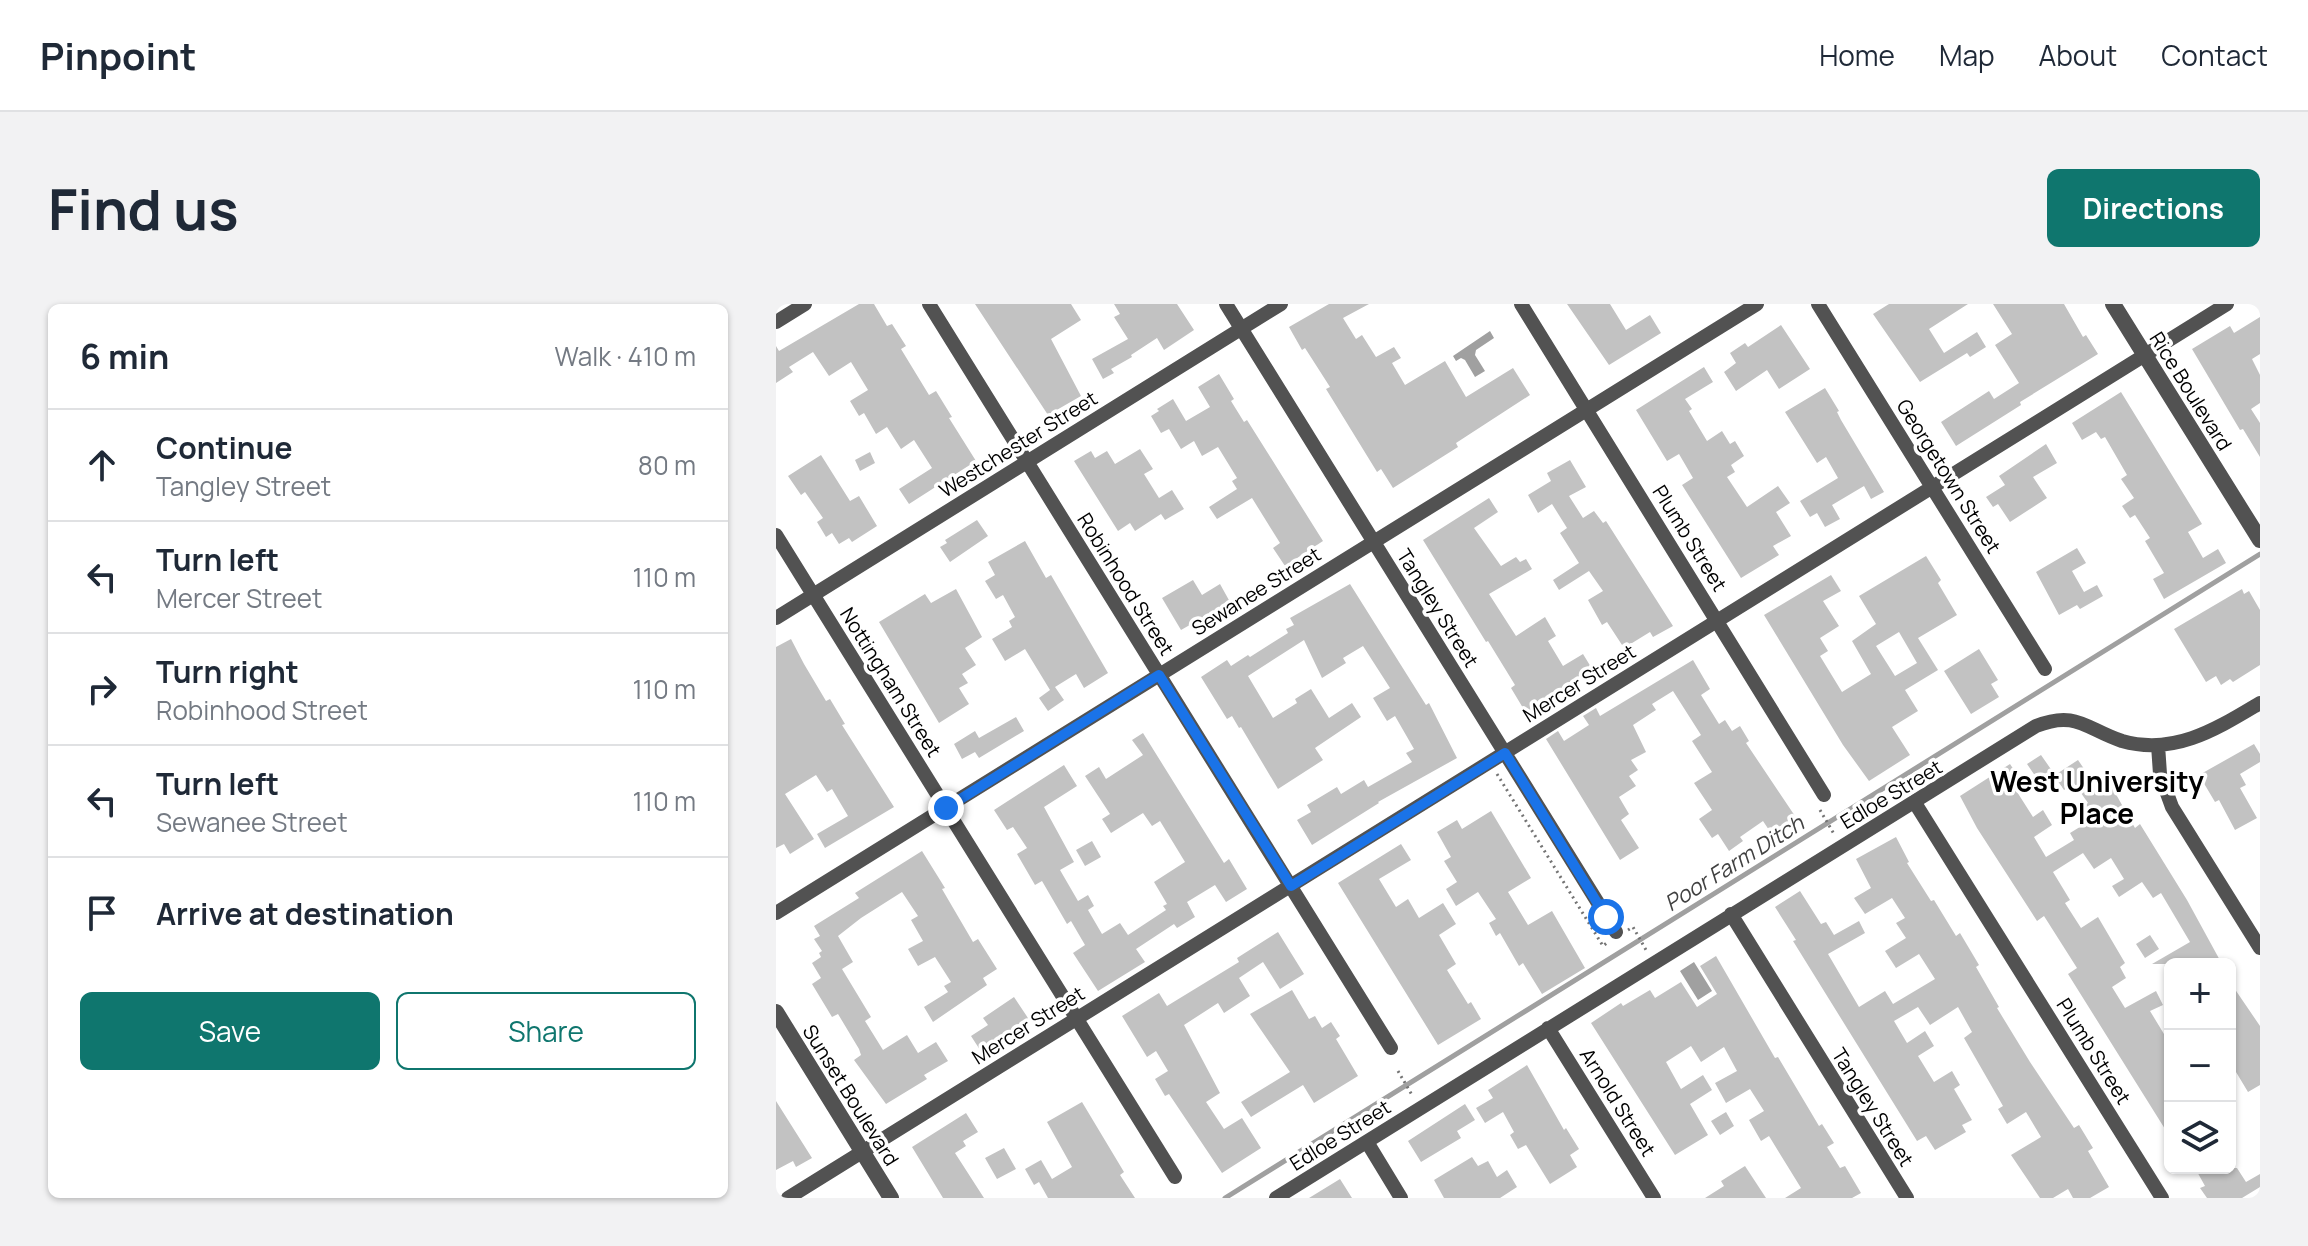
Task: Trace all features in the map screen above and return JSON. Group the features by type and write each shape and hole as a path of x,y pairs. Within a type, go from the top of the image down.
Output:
{"street":[{"path":"776,322 805,304"},
{"name":"Robinhood Street","path":"929,304 1391,1048"},
{"name":"Tangley Street","path":"1226,304 1616,932"},
{"name":"Westchester Street","path":"776,618 1281,304"},
{"name":"Plumb Street","path":"1521,304 1824,795"},
{"name":"Sewanee Street","path":"776,913 1757,304"},
{"name":"Georgetown Street","path":"1818,304 2045,669"},
{"name":"Rice Boulevard","path":"2113,304 2258,537"},
{"name":"Mercer Street","path":"788,1198 2227,304"},
{"name":"Nottingham Street","path":"776,535 1175,1177"},
{"name":"Edloe Street","path":"1276,1198 2036,726 2055,718 2071,719 2124,741 2158,745 2200,737 2260,703"},
{"path":"2158,745 2160,774 2172,807 2260,948"},
{"name":"Plumb Street","path":"1915,803 2162,1198"},
{"name":"Tangley Street","path":"1731,914 1907,1198"},
{"name":"Sunset Boulevard","path":"776,1012 891,1198"},
{"name":"Arnold Street","path":"1548,1028 1654,1198"},
{"path":"1367,1142 1401,1198"}],"path":[{"path":"1823,817 1832,832"},
{"path":"1634,929 1645,947"},
{"path":"1398,1071 1411,1094"}],"shaded area":[{"path":"1490,331 1494,338 1476,350 1475,355 1485,371 1475,377 1465,360 1461,358 1456,361 1453,356"},
{"path":"1694,962 1712,991 1698,1000 1680,971"}],"building":[{"path":"859,304 874,304 887,326 892,324 906,346 901,349 929,395 936,391 976,461 909,504 899,489 932,468 914,440 901,449 887,427 876,434 864,413 859,416 850,401 868,390 851,362 829,376 813,352 789,367 793,372 776,383 776,346 779,351"},
{"path":"975,304 1071,304 1081,320 1051,339 1081,396 1048,415"},
{"path":"1114,304 1177,304 1194,330 1164,350 1157,338 1111,369 1114,373 1103,379 1092,359 1128,339 1114,317 1120,314"},
{"path":"1329,304 1369,304 1343,318 1356,339 1362,335 1376,357 1394,347 1401,358 1392,363 1405,385 1445,361 1466,397 1513,368 1530,395 1456,443 1458,447 1393,488 1381,469 1377,472 1326,389 1330,387 1289,327"},
{"path":"1567,304 1610,304 1626,330 1650,315 1661,333 1609,365"},
{"path":"1889,304 1968,304 1929,329 1944,353 1977,332 1986,347 1970,357 1967,353 1920,382 1873,314"},
{"path":"1993,304 2064,304 2083,337 2086,335 2098,354 1956,446 1941,422 1989,391 1994,399 2019,383 1995,345 2012,334"},
{"path":"2260,317 2260,354 2252,359 2260,375 2260,403 2251,409 2260,423 2260,457 2243,429 2240,430 2192,349 2230,326 2234,333"},
{"path":"1781,325 1810,369 1779,389 1767,370 1736,391 1724,372 1736,363 1730,353 1745,343 1748,347"},
{"path":"1704,367 1713,382 1685,399 1707,441 1722,431 1730,444 1735,441 1744,456 1731,465 1735,472 1727,477 1747,507 1778,486 1790,503 1776,512 1791,536 1773,546 1779,555 1741,578 1682,485 1693,478 1679,454 1667,461 1636,410"},
{"path":"1219,374 1244,422 1247,420 1323,541 1285,566 1273,548 1280,543 1252,498 1217,519 1209,507 1237,489 1232,481 1237,478 1218,447 1202,456 1194,441 1181,449 1169,429 1161,433 1151,416 1173,399 1186,421 1210,407 1198,387"},
{"path":"1825,388 1884,492 1871,499 1864,486 1832,505 1840,519 1825,527 1817,513 1810,517 1800,501 1838,478 1826,457 1817,463 1785,412"},
{"path":"2121,392 2202,524 2188,532 2203,558 2218,549 2226,563 2164,599 2153,579 2164,573 2145,541 2150,538 2135,515 2130,518 2122,506 2134,498 2121,479 2127,475 2105,437 2101,439 2096,432 2082,440 2072,423"},
{"path":"2046,444 2057,463 2033,477 2047,498 2010,522 1998,504 1993,507 1986,497 2005,485 1999,476"},
{"path":"1140,449 1153,469 1144,474 1159,498 1172,490 1184,509 1165,520 1161,514 1135,531 1130,523 1118,531 1074,461 1091,451 1095,458 1107,451 1115,464"},
{"path":"870,452 875,463 860,471 855,460"},
{"path":"821,455 850,501 859,496 877,526 852,542 849,538 839,544 832,533 826,537 817,522 823,518 805,492 801,495 788,476"},
{"path":"1570,460 1586,487 1569,496 1583,518 1594,511 1603,523 1606,521 1673,626 1653,637 1650,632 1624,648 1607,622 1602,625 1588,600 1603,591 1589,571 1559,590 1553,580 1579,563 1560,533 1567,528 1552,504 1538,513 1528,495 1551,481 1547,473"},
{"path":"1489,498 1498,512 1474,528 1501,566 1516,557 1520,562 1526,559 1532,569 1489,594 1516,636 1545,617 1556,636 1548,641 1563,666 1583,654 1594,672 1526,713 1511,688 1515,685 1423,540"},
{"path":"977,520 988,536 950,562 940,547 947,543 945,540"},
{"path":"1025,541 1046,578 1051,575 1108,673 1084,688 1076,674 1055,687 1064,700 1048,711 1039,698 1050,690 1025,649 1005,661 992,639 1012,627 1009,621 1015,617 1003,595 996,599 985,581 995,575 988,562"},
{"path":"2077,548 2086,563 2072,571 2084,592 2097,585 2103,596 2080,609 2077,605 2059,615 2036,572"},
{"path":"1926,556 1957,615 1918,638 1938,670 1905,690 1918,711 1892,727 1910,755 1869,781 1843,745 1764,615 1831,575 1841,591 1823,601 1839,626 1820,638 1828,651 1820,656 1842,692 1871,674 1852,641 1876,624 1859,596","holes":["1899,632 1917,663 1895,676 1876,646"]},
{"path":"1193,580 1202,595 1220,584 1230,602 1181,630 1162,598"},
{"path":"1350,584 1426,705 1429,703 1457,758 1378,802 1312,845 1297,820 1311,812 1307,805 1337,787 1341,794 1364,780 1368,787 1412,762 1406,753 1414,749 1395,716 1387,721 1373,698 1390,688 1363,646 1343,658 1346,663 1322,678 1304,640 1248,676 1273,718 1297,703 1295,699 1311,689 1329,718 1352,703 1361,717 1315,748 1323,760 1278,789 1241,727 1232,716 1227,719 1201,677 1227,660 1231,666 1248,655 1250,657 1288,633 1286,629 1294,625 1290,618"},
{"path":"956,589 982,637 965,648 976,665 962,674 968,683 959,688 969,704 939,723 879,622 925,594 931,603"},
{"path":"2242,589 2244,594 2249,591 2260,610 2260,665 2233,682 2230,679 2221,685 2216,676 2206,682 2174,629"},
{"path":"791,639 826,701 830,699 845,724 842,725 894,807 825,848 817,834 848,816 832,789 827,792 816,775 785,794 814,839 790,854 784,844 776,848 776,647"},
{"path":"1979,649 1998,680 1991,684 1999,697 1971,714 1944,671"},
{"path":"1693,660 1710,689 1701,695 1719,724 1725,720 1732,731 1740,726 1749,741 1746,743 1797,819 1773,836 1763,821 1740,837 1743,841 1729,851 1718,834 1712,838 1699,819 1712,810 1694,783 1712,772 1692,741 1701,735 1673,691 1652,704 1656,710 1633,725 1646,752 1631,760 1638,770 1629,776 1636,786 1619,797 1629,814 1621,820 1639,848 1620,860 1546,739 1558,731 1564,741 1589,725 1583,716 1596,708 1600,716"},
{"path":"1016,717 1024,731 979,758 975,752 962,759 954,744 975,731 979,738"},
{"path":"1143,733 1224,863 1229,859 1247,889 1226,902 1215,885 1187,902 1195,917 1177,928 1174,924 1136,949 1145,962 1098,991 1073,953 1085,945 1071,921 1067,924 1042,881 1035,885 1017,854 1027,848 1013,827 1007,830 994,810 1064,765 1077,786 1044,807 1074,862 1060,870 1078,901 1088,895 1094,906 1088,910 1102,934 1120,923 1128,935 1166,910 1163,906 1167,904 1154,882 1185,862 1160,821 1152,826 1143,813 1111,833 1102,819 1110,814 1085,776 1099,767 1106,779 1143,755 1132,740"},
{"path":"2254,744 2260,754 2260,762 2240,774 2246,785 2240,788 2257,818 2235,830 2219,800 2215,802 2199,775"},
{"path":"2041,755 2055,775 2078,760 2102,795 2113,789 2135,828 2140,824 2219,958 2164,958 2164,964 2152,964 2190,942 2161,893 2153,898 2142,882 2119,897 2112,886 2124,879 2111,858 2094,869 2083,853 2053,872 2070,900 2065,903 2081,928 2098,917 2125,963 2120,967 2126,978 2112,987 2125,1008 2156,991 2163,1005 2150,1011 2164,1034 2164,1127 2068,974 2077,968 2044,916 2037,921 1960,796 2010,764 2020,779 2012,784 2033,817 2043,810 2052,825 2034,837 2046,857 2074,840 2070,833 2088,822 2080,808 2088,803 2074,783 2064,790 2057,780 2044,789 2027,764"},
{"path":"1491,811 1531,878 1508,892 1528,925 1552,911 1585,968 1542,994 1523,963 1519,966 1500,933 1496,936 1489,923 1496,919 1478,892 1456,906 1446,889 1457,882 1444,861 1451,857 1437,832 1457,820 1462,829"},
{"path":"1896,837 1907,863 1931,901 1934,900 1956,936 1960,933 1979,965 1976,967 1997,1008 2030,1062 2074,1128 2079,1125 2093,1148 2088,1151 2109,1187 2090,1198 2073,1198 2068,1189 2053,1198 2040,1198 2011,1155 2041,1137 2026,1112 2007,1124 1998,1109 2003,1106 1964,1038 1972,1032 1958,1007 1930,1025 1918,1007 1894,1021 1907,1043 1925,1031 1934,1046 1918,1056 1934,1082 1952,1071 1960,1085 1954,1089 1972,1120 1962,1125 1966,1132 1935,1150 1926,1136 1917,1141 1793,941 1796,940 1775,907 1800,891 1821,924 1826,922 1834,935 1859,921 1865,933 1828,954 1859,1007 1885,991 1893,1004 1935,979 1919,954 1896,968 1885,951 1906,938 1896,923 1905,918 1892,898 1865,914 1854,898 1871,888 1856,859"},
{"path":"1092,841 1101,857 1085,866 1076,850"},
{"path":"1401,844 1411,860 1379,879 1396,907 1408,899 1419,918 1443,903 1456,924 1439,935 1456,964 1447,970 1481,1019 1438,1045 1338,883"},
{"path":"922,851 973,942 978,939 997,969 983,978 987,985 933,1022 924,1007 948,992 944,986 951,982 935,957 918,966 908,949 923,941 911,920 918,916 902,892 838,936 853,962 842,969 871,1017 865,1021 883,1050 907,1035 918,1053 936,1042 948,1061 924,1075 927,1079 886,1104 854,1060 861,1055 859,1049 838,1014 832,1017 812,984 821,978 812,963 821,957 819,953 822,951 814,939 820,936 814,926 859,898 855,893"},
{"path":"1278,932 1304,974 1280,989 1263,962 1239,978 1250,996 1224,1013 1218,1003 1184,1025 1220,1093 1206,1102 1224,1129 1242,1118 1261,1148 1222,1173 1169,1094 1165,1096 1155,1079 1168,1071 1156,1051 1147,1057 1122,1016 1159,993 1167,1006 1239,962 1237,958"},
{"path":"2150,935 2159,949 2145,958 2136,944"},
{"path":"1716,956 1775,1058 1778,1057 1819,1126 1822,1124 1834,1143 1827,1147 1840,1168 1845,1166 1861,1193 1852,1198 1785,1198 1801,1188 1769,1136 1761,1141 1749,1120 1764,1111 1750,1089 1726,1103 1715,1083 1737,1071 1724,1047 1701,1062 1691,1046 1666,1062 1681,1089 1703,1075 1712,1090 1690,1104 1708,1135 1675,1155 1591,1023 1621,1003 1623,1006 1650,990 1655,998 1681,982 1697,1007 1717,994 1700,966"},
{"path":"1292,990 1309,1019 1315,1016 1322,1028 1331,1022 1340,1036 1336,1039 1358,1076 1314,1103 1303,1085 1251,1117 1241,1102 1290,1072 1250,1014"},
{"path":"2236,991 2260,1026 2260,1085 2248,1092 2236,1072"},
{"path":"1014,997 1030,1021 982,1053 971,1036 988,1025 983,1018"},
{"path":"1527,1065 1564,1130 1566,1128 1579,1149 1570,1155 1577,1167 1550,1184 1526,1145 1518,1149 1510,1135 1514,1132 1503,1112 1485,1123 1476,1108 1493,1098 1488,1090"},
{"path":"776,1101 812,1158 796,1167 793,1161 776,1170"},
{"path":"1082,1102 1124,1172 1120,1175 1135,1198 1048,1198 1039,1182 1034,1185 1025,1169 1041,1160 1052,1179 1072,1167 1047,1122"},
{"path":"1465,1104 1475,1120 1457,1131 1461,1138 1421,1162 1408,1141"},
{"path":"1726,1112 1734,1126 1720,1135 1711,1121"},
{"path":"966,1113 978,1132 963,1141 966,1146 955,1153 984,1198 943,1198 912,1147"},
{"path":"1004,1148 1016,1169 997,1179 985,1158"},
{"path":"1472,1157 1478,1166 1488,1161 1497,1177 1507,1170 1517,1187 1500,1198 1444,1198 1434,1180"},
{"path":"1745,1166 1766,1198 1705,1198 1724,1186 1721,1181"},
{"path":"2237,1168 2246,1182 2260,1174 2260,1187 2242,1198 2207,1198 2200,1188 2205,1186 2198,1174 2236,1174"},
{"path":"1340,1179 1352,1198 1309,1198"}],"waterway":[{"name":"Poor Farm Ditch","path":"1225,1198 2260,554"}],"district":[{"name":"West University Place","path":"2097,797"}],"route":[{"path":"946,808 1159,675 1291,886 1505,753 1606,917"}]}
